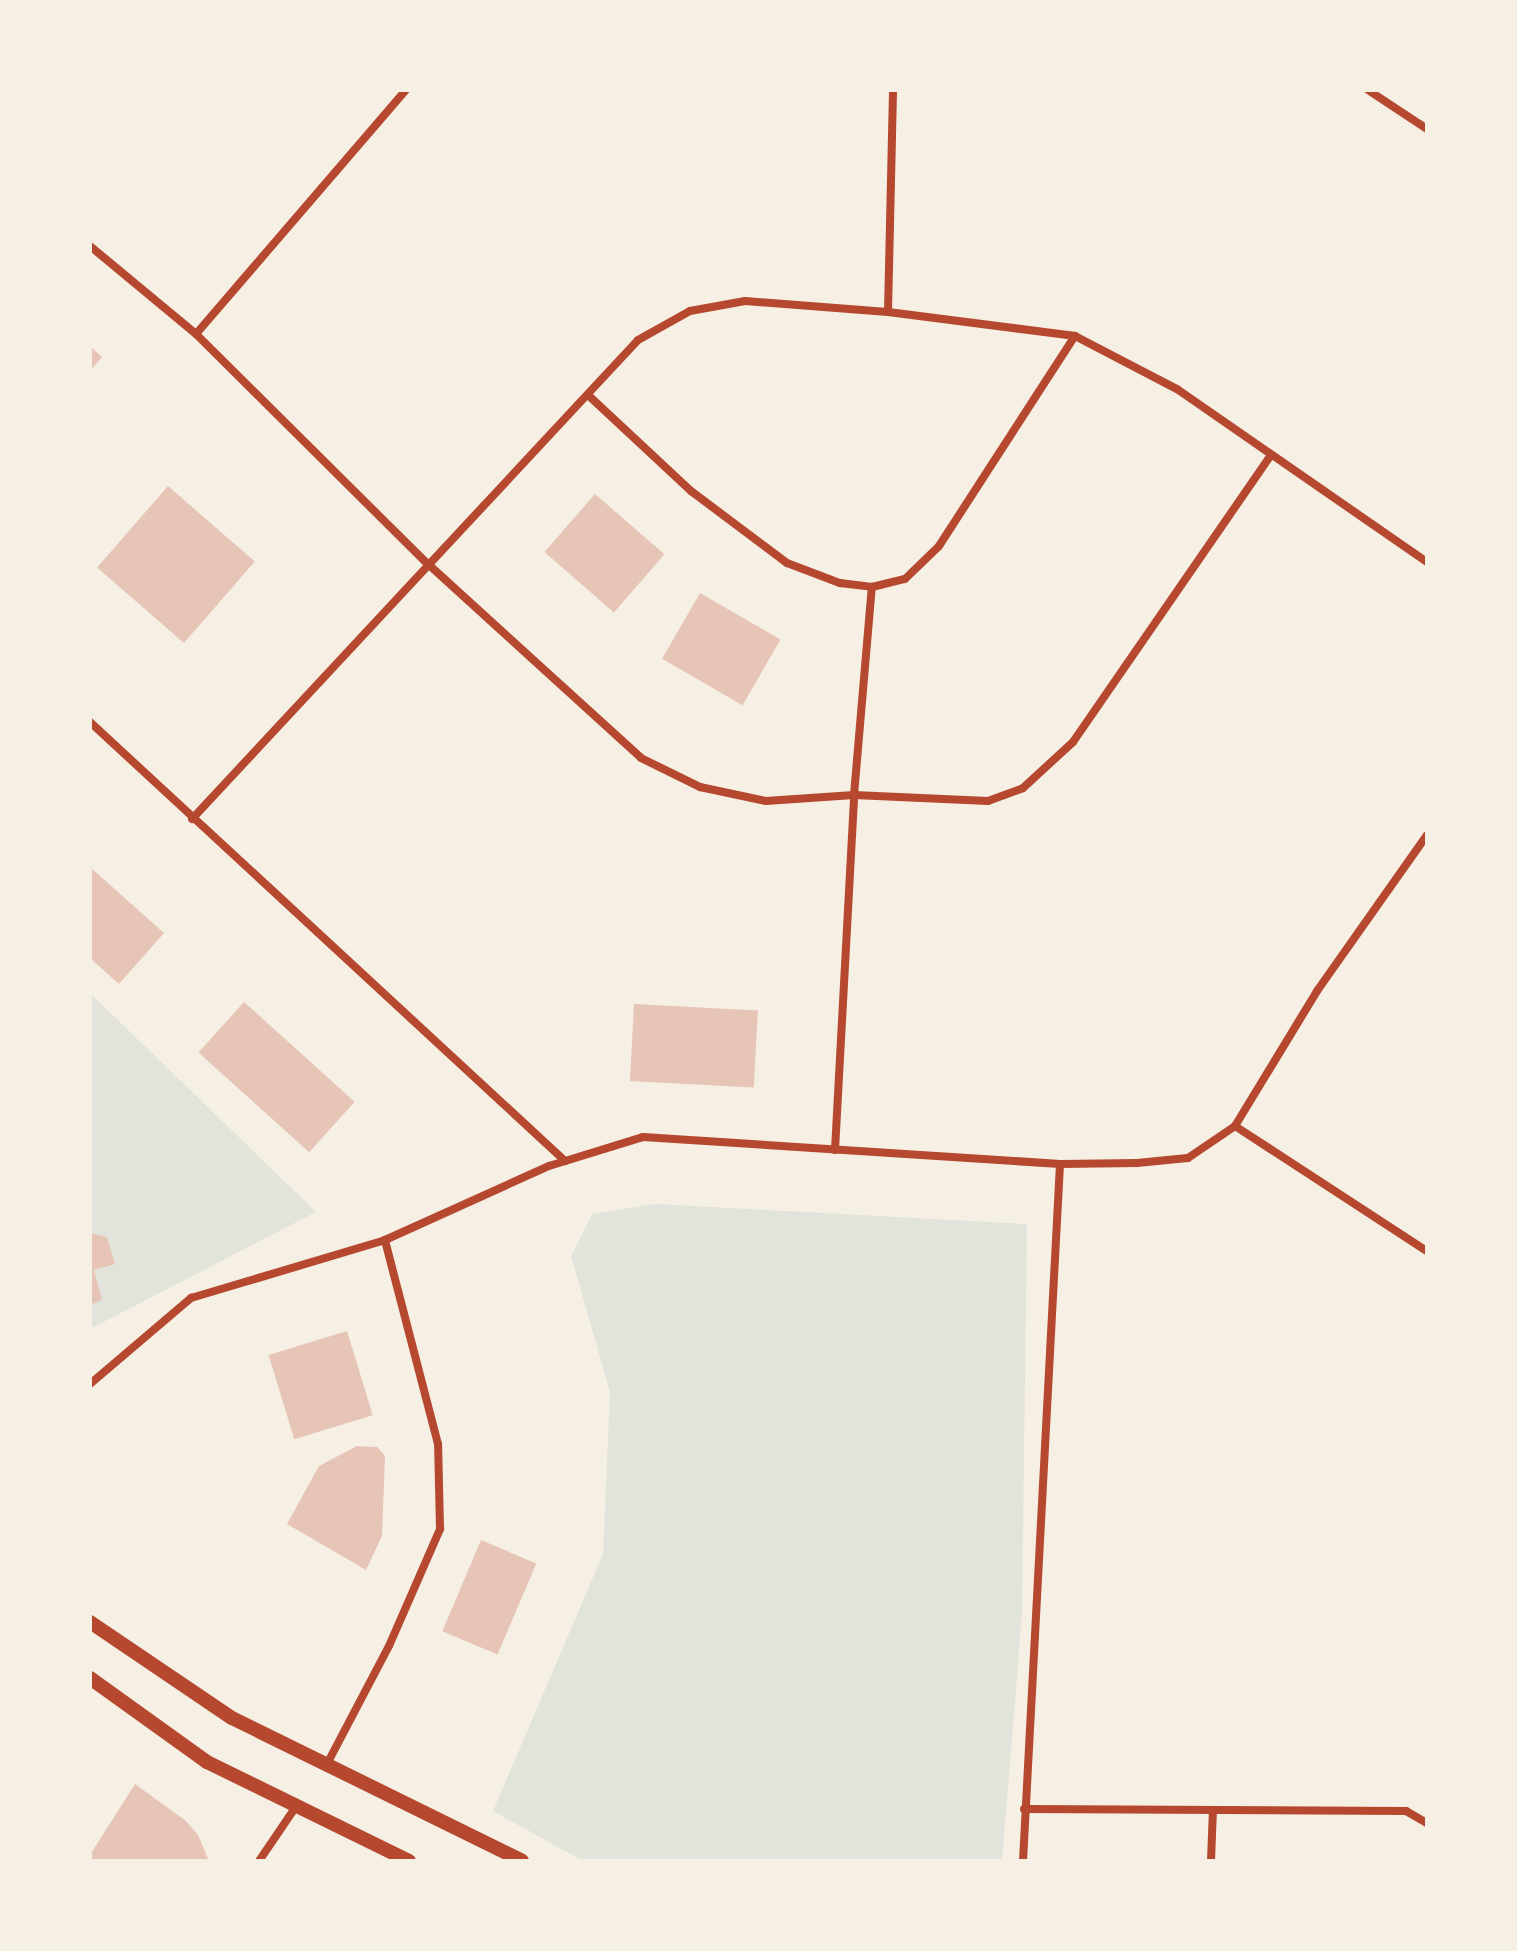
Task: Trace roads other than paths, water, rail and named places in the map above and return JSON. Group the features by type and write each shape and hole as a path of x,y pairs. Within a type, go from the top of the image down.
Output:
{"street":[{"path":"196,334 406,90"},
{"path":"888,312 893,90"},
{"path":"1368,90 1427,129"},
{"path":"90,246 196,334 428,564 641,758 700,787 766,801 854,795 988,801 1023,788 1073,742 1271,455"},
{"path":"192,819 638,340 690,311 745,301 888,312 1075,336 1177,389 1427,562"},
{"path":"588,395 691,491 787,563 840,583 872,587 905,579 939,546 1075,336"},
{"path":"835,1150 854,795 872,587"},
{"path":"90,722 565,1161"},
{"path":"90,1384 191,1298 385,1240 565,1161 643,1137 1060,1164 1137,1163 1188,1158 1235,1126 1317,991 1427,835"},
{"path":"1235,1126 1427,1251"},
{"path":"1023,1861 1040,1593 1060,1164"},
{"path":"327,1764 389,1646 440,1529 438,1444 385,1240"},
{"path":"90,1622 232,1718 522,1861"},
{"path":"90,1678 207,1762 295,1808 409,1861"},
{"path":"259,1861 295,1808"},
{"path":"1024,1809 1406,1811 1427,1823"},
{"path":"1211,1861 1213,1810"}]}
